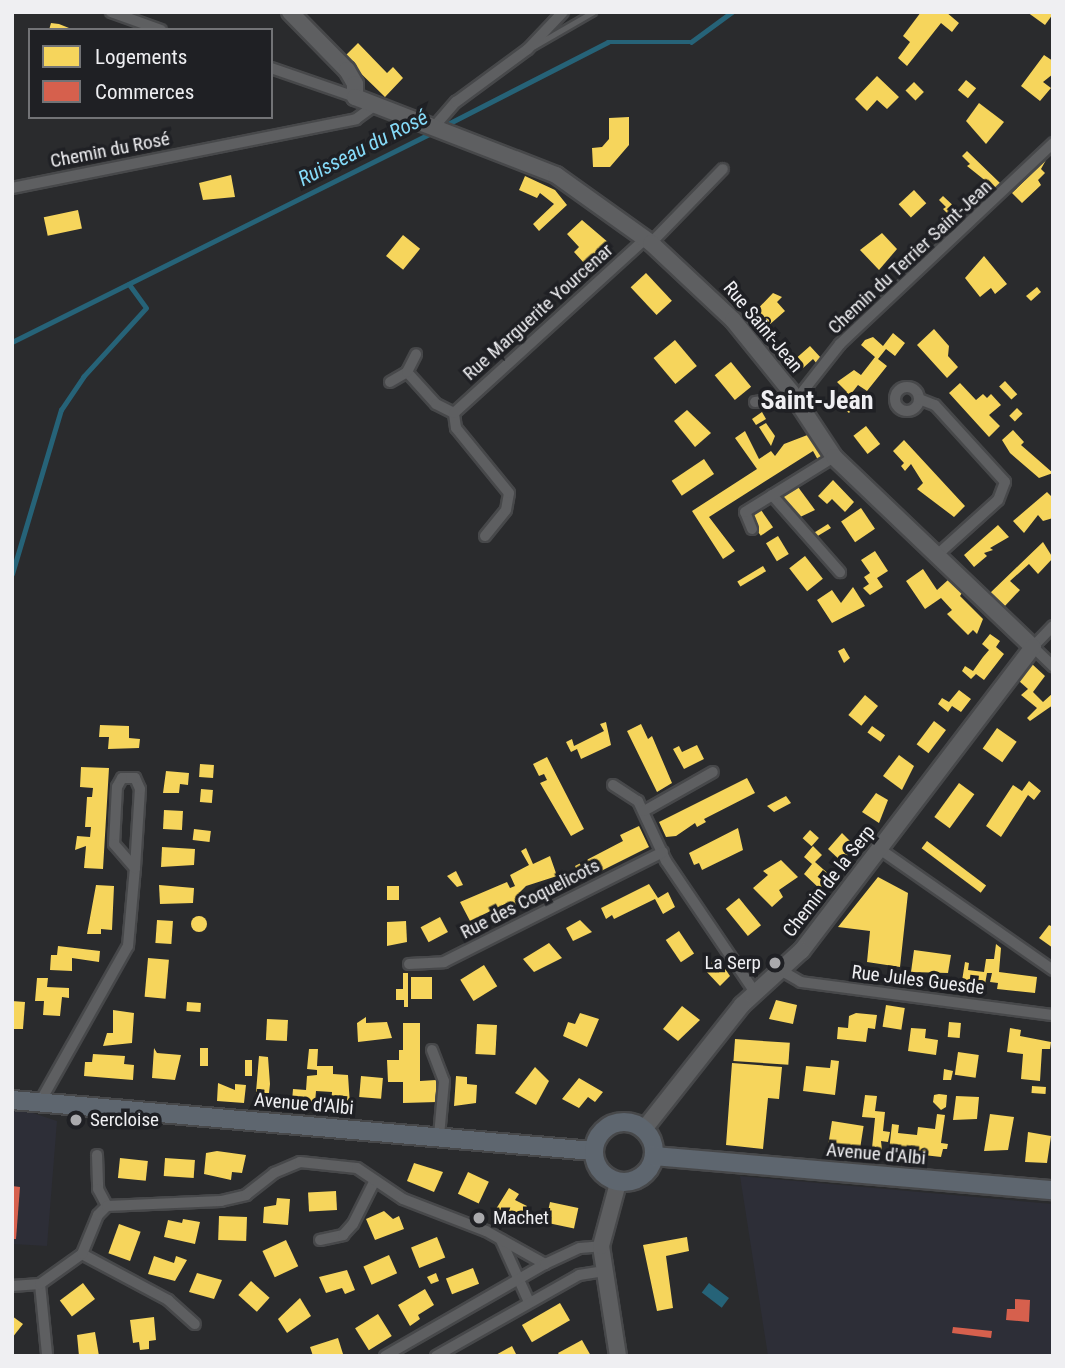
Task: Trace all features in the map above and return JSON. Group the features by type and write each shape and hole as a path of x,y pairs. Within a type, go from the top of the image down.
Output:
{"main road":[{"name":"Avenue d'Albi","path":"12,1100 593,1150"},
{"path":"616,1123 644,1129 653,1142 654,1156 638,1180 618,1183 597,1168 593,1150 600,1133 616,1123"},
{"name":"Avenue d'Albi","path":"654,1156 1053,1190"}],"street":[{"path":"111,12 155,28"},
{"path":"273,69 355,97 355,84 347,70 290,12"},
{"path":"438,130 456,102 528,49 563,12"},
{"name":"Rue Saint-Jean","path":"355,97 556,175 648,241 713,298 794,396 834,457 1053,666"},
{"name":"Chemin du Rosé","path":"12,188 356,119 375,105"},
{"name":"Chemin du Terrier Saint-Jean","path":"794,396 840,344 1053,144"},
{"name":"Rue Marguerite Yourcenar","path":"454,413 648,241 723,169"},
{"path":"390,382 407,372 416,354"},
{"path":"407,372 436,404 454,413 456,428 509,493 506,510 485,536"},
{"path":"755,402 794,396"},
{"path":"919,399 935,405 1005,482 998,500 936,556"},
{"path":"752,529 745,512 834,457"},
{"path":"772,495 840,572"},
{"path":"1033,647 1053,626"},
{"name":"Chemin de la Serp","path":"644,1129 756,994 782,971 881,850 1033,647"},
{"path":"644,811 713,772"},
{"path":"40,1102 128,946 135,868 140,782 122,778 117,787 114,844 135,868"},
{"path":"613,785 638,801 663,852 756,994"},
{"path":"881,850 1053,970"},
{"name":"Rue des Coquelicots","path":"409,964 444,962 663,852"},
{"name":"Rue Jules Guesde","path":"782,971 807,984 1053,1015"},
{"path":"432,1050 444,1081 439,1136"},
{"path":"97,1154 98,1189 107,1206"},
{"path":"12,1286 40,1284 82,1254 98,1216 107,1206 221,1201 246,1195 274,1173 300,1162 357,1168 410,1203 501,1240 545,1265"},
{"path":"320,1240 343,1235 375,1180"},
{"path":"618,1183 601,1246 618,1356"},
{"path":"501,1240 517,1281 529,1302"},
{"path":"385,1356 545,1265 580,1248 601,1246"},
{"path":"82,1254 168,1300 195,1324"},
{"path":"436,1356 579,1275 603,1271"},
{"path":"40,1284 47,1354"}],"lane":[{"path":"528,49 593,12"}],"shaded area":[{"path":"12,1106 57,1121 47,1246 12,1244"},
{"path":"740,1176 1053,1204 1053,1356 768,1356"}],"water":[{"path":"709,1283 729,1298 722,1308 702,1293"}],"building: Logements":[{"path":"921,12 946,12 959,23 952,32 941,23 907,66 898,58 910,42 903,36"},
{"path":"1027,12 1053,12 1053,14 1045,25"},
{"path":"51,23 69,28 50,28"},
{"path":"358,43 387,73 393,67 403,78 385,97 344,57"},
{"path":"1044,55 1053,61 1053,74 1043,82 1051,88 1040,101 1021,86"},
{"path":"877,76 899,97 887,109 877,100 867,111 855,99"},
{"path":"966,80 976,88 968,98 958,90"},
{"path":"914,82 924,92 915,100 906,90"},
{"path":"979,103 1004,122 986,144 966,121"},
{"path":"629,117 629,145 610,167 593,167 592,148 602,147 609,139 609,118"},
{"path":"967,151 1001,184 990,195 982,186 987,182 967,166 970,164 962,156"},
{"path":"1046,160 1041,169 1045,173 1038,180 1041,185 1022,203 1012,193"},
{"path":"231,175 235,197 203,200 199,183"},
{"path":"525,176 555,190 567,205 539,231 533,224 554,204 540,193 537,198 519,190"},
{"path":"914,190 926,203 911,217 899,204"},
{"path":"943,196 960,212 953,219 943,209 946,207 939,200"},
{"path":"78,210 82,229 48,236 44,217"},
{"path":"582,220 609,243 605,246 610,251 595,265 589,259 584,263 574,252 579,247 567,234"},
{"path":"882,233 897,249 879,270 860,250"},
{"path":"403,235 420,249 403,270 386,256"},
{"path":"984,256 1007,284 995,294 991,288 980,297 965,278"},
{"path":"646,273 672,301 657,315 631,287"},
{"path":"1037,287 1041,292 1031,301 1026,296"},
{"path":"773,293 782,297 777,302 785,311 759,334 747,320"},
{"path":"934,329 949,346 948,356 958,367 947,378 917,345"},
{"path":"893,333 905,343 895,356 886,349 878,359 887,366 867,391 858,385 851,394 859,401 849,413 837,404 847,392 837,382 854,370 861,375 875,357 861,345 865,340 873,337 883,346"},
{"path":"675,340 697,366 675,384 654,358"},
{"path":"810,346 822,359 817,364 813,359 791,379 784,369"},
{"path":"731,362 751,387 735,400 715,375"},
{"path":"1005,381 1017,394 1011,400 999,386"},
{"path":"960,383 976,400 983,394 987,398 991,394 1001,405 989,415 1000,426 989,437 949,393"},
{"path":"1017,408 1023,414 1015,421 1009,416"},
{"path":"687,410 711,433 695,447 674,421"},
{"path":"762,412 766,419 756,425 752,419"},
{"path":"766,423 775,436 771,446 759,427"},
{"path":"866,426 880,444 868,454 853,436"},
{"path":"1013,430 1024,442 1021,445 1053,473 1039,478 1010,453 1002,440"},
{"path":"745,431 759,459 771,451 775,456 784,444 810,434 825,456 818,460 813,451 709,517 735,551 723,559 692,511 757,469 735,438"},
{"path":"904,440 965,506 954,517 917,489 923,483 911,464 905,471 901,466 904,463 893,451"},
{"path":"704,459 714,474 682,496 672,481"},
{"path":"833,480 854,502 845,512 832,499 827,504 818,496"},
{"path":"798,487 815,510 798,518 780,499"},
{"path":"1047,492 1053,498 1053,518 1043,521 1038,515 1024,533 1013,521"},
{"path":"861,508 875,529 855,542 841,521"},
{"path":"761,510 773,527 761,536 749,519"},
{"path":"828,524 831,528 816,537 812,534"},
{"path":"998,525 1009,537 990,548 993,550 984,553 987,556 974,567 964,555"},
{"path":"778,536 789,554 777,561 766,543"},
{"path":"1043,542 1053,558 1038,574 1029,564 1010,581 1020,590 1003,608 989,594"},
{"path":"875,551 888,571 877,578 883,587 870,595 863,588 869,584 864,577 870,573 861,560"},
{"path":"805,556 823,579 807,591 789,568"},
{"path":"763,566 766,571 740,587 737,581"},
{"path":"923,569 937,590 948,580 962,593 960,596 983,619 977,634 973,630 968,635 947,614 952,610 941,598 925,609 906,581"},
{"path":"853,587 865,606 832,623 817,600 832,590 841,603"},
{"path":"990,634 1000,641 996,647 1004,654 984,680 976,674 971,679 962,671 965,666 973,671 989,650 982,644"},
{"path":"844,648 850,658 844,663 838,651"},
{"path":"1032,664 1045,676 1033,692 1043,702 1053,693 1053,705 1030,721 1027,718 1037,708 1021,695 1028,689 1019,681"},
{"path":"959,690 971,699 961,712 952,706 948,712 938,704 942,698 949,702"},
{"path":"865,695 878,706 861,726 848,715"},
{"path":"934,721 946,730 929,753 917,744"},
{"path":"606,722 611,745 581,759 577,749 571,752 566,742 572,739 574,746 604,731 600,724"},
{"path":"641,724 648,739 652,736 672,783 657,792 627,731"},
{"path":"100,725 129,726 129,738 140,739 139,748 108,749 109,737 99,737"},
{"path":"872,726 885,735 881,742 867,733"},
{"path":"997,728 1017,742 1002,762 983,748"},
{"path":"697,745 704,759 684,769 673,749 679,746 682,752"},
{"path":"899,755 914,766 902,790 883,776"},
{"path":"547,757 584,829 571,836 540,783 547,780 544,774 539,776 533,764"},
{"path":"200,764 214,765 213,778 199,777"},
{"path":"81,767 109,768 103,869 84,868 86,846 75,850 77,836 90,837 91,827 85,827 87,797 92,797 93,788 80,787"},
{"path":"166,771 189,773 188,785 180,784 179,793 163,793"},
{"path":"747,778 755,793 704,819 706,822 697,827 695,823 676,836 666,837 659,822"},
{"path":"1029,781 1041,791 1034,800 1028,795 1001,837 986,826 1013,785 1022,791"},
{"path":"959,783 974,794 950,828 934,817"},
{"path":"201,789 213,790 212,803 200,802"},
{"path":"876,793 888,800 879,823 862,812"},
{"path":"786,796 791,803 774,812 767,806"},
{"path":"164,810 183,811 182,830 163,829"},
{"path":"639,826 649,847 571,886 566,876 577,870 575,866 623,841 620,835"},
{"path":"738,828 743,850 702,870 699,863 694,865 689,853"},
{"path":"194,829 211,831 210,842 193,840"},
{"path":"810,830 819,838 812,846 803,838"},
{"path":"842,833 858,849 841,861 828,849"},
{"path":"927,841 986,886 981,893 922,848"},
{"path":"813,846 822,855 815,862 832,877 820,889 804,874 812,864 804,857"},
{"path":"162,847 195,849 194,865 161,867"},
{"path":"526,848 533,864 550,856 557,876 526,886 519,893 519,904 510,908 507,903 470,921 460,902 507,882 510,888 515,886 510,875 529,865 521,851"},
{"path":"781,860 798,877 779,890 783,897 772,907 753,888 768,875 763,871"},
{"path":"456,871 463,885 457,887 447,876"},
{"path":"878,877 908,893 900,967 867,962 870,931 838,927"},
{"path":"649,884 658,898 668,892 675,907 663,914 655,899 614,919 612,915 606,919 601,908"},
{"path":"96,885 114,886 112,930 101,929 101,934 87,934"},
{"path":"159,885 194,888 193,903 160,904"},
{"path":"387,886 399,886 399,900 387,900"},
{"path":"739,898 761,925 748,936 726,909"},
{"path":"196,916 202,916 207,924 205,930 196,932 191,927 191,921"},
{"path":"440,917 448,932 429,942 421,927"},
{"path":"157,920 173,921 171,944 155,943"},
{"path":"580,920 592,932 573,941 566,928"},
{"path":"406,921 407,942 387,946 387,922"},
{"path":"1049,925 1053,927 1053,948 1039,938"},
{"path":"679,931 694,953 681,962 666,940"},
{"path":"549,943 562,958 534,972 523,959"},
{"path":"996,944 1001,948 999,972 1037,977 1035,993 997,989 998,983 990,982 992,973 987,973 984,990 961,987 965,962 969,963 968,970 984,972 986,959 994,959"},
{"path":"58,946 100,951 99,962 72,958 72,971 50,970 51,955 57,955"},
{"path":"914,950 951,955 948,973 911,972"},
{"path":"717,957 730,976 720,986 704,969"},
{"path":"148,958 169,960 166,999 145,997"},
{"path":"484,965 497,986 474,1001 460,980"},
{"path":"403,973 408,973 408,1007 404,1007 404,1000 396,1000 396,989 403,989"},
{"path":"411,977 432,977 432,999 411,999"},
{"path":"37,978 48,978 47,987 69,988 69,998 62,997 60,1016 43,1015 44,1001 35,1001"},
{"path":"776,1000 797,1005 793,1024 769,1019"},
{"path":"12,1001 25,1002 23,1029 12,1029"},
{"path":"187,1002 201,1003 200,1012 186,1011"},
{"path":"886,1005 905,1008 901,1030 883,1027"},
{"path":"682,1006 700,1020 678,1041 663,1029"},
{"path":"113,1010 134,1013 132,1043 103,1046 107,1033 113,1033"},
{"path":"580,1013 599,1019 587,1047 563,1036 568,1022 575,1024"},
{"path":"856,1013 877,1015 875,1029 868,1028 866,1042 837,1039 838,1027 848,1028 849,1016"},
{"path":"366,1017 366,1023 387,1022 392,1038 358,1042 357,1023"},
{"path":"267,1019 288,1020 287,1041 266,1040"},
{"path":"949,1022 961,1023 960,1038 948,1037"},
{"path":"403,1023 420,1023 420,1081 436,1080 437,1102 403,1103 403,1082 388,1082 387,1060 399,1060 399,1050 403,1050"},
{"path":"477,1024 497,1025 495,1055 475,1054"},
{"path":"911,1028 926,1029 925,1038 938,1040 936,1055 908,1051"},
{"path":"1010,1028 1021,1030 1020,1036 1051,1042 1050,1049 1042,1049 1040,1081 1021,1079 1023,1054 1007,1052"},
{"path":"735,1039 790,1043 788,1065 733,1061"},
{"path":"154,1048 157,1053 181,1055 175,1080 152,1078"},
{"path":"200,1048 208,1048 208,1066 200,1066"},
{"path":"309,1049 318,1049 317,1066 333,1066 333,1074 348,1075 350,1105 331,1104 332,1092 316,1091 315,1103 292,1101 293,1089 306,1090 307,1076 317,1075 317,1070 307,1069"},
{"path":"958,1052 979,1055 976,1078 955,1075"},
{"path":"93,1054 125,1056 124,1064 134,1065 133,1080 84,1076 85,1062 92,1062"},
{"path":"259,1056 268,1057 270,1084 269,1093 260,1093 259,1105 255,1104"},
{"path":"245,1060 252,1060 252,1076 245,1076"},
{"path":"831,1060 839,1061 835,1095 803,1091 806,1066 830,1068"},
{"path":"732,1063 782,1067 779,1099 768,1098 763,1149 726,1145"},
{"path":"535,1067 549,1081 536,1105 515,1093"},
{"path":"944,1069 953,1071 951,1080 943,1080"},
{"path":"361,1076 383,1078 381,1099 359,1097"},
{"path":"456,1076 467,1077 467,1084 477,1085 476,1103 454,1106"},
{"path":"579,1078 603,1092 595,1102 588,1097 579,1108 562,1099"},
{"path":"218,1083 235,1090 235,1084 246,1085 244,1103 217,1101"},
{"path":"1032,1086 1046,1087 1045,1094 1032,1093"},
{"path":"865,1095 877,1096 875,1111 885,1112 883,1131 890,1132 888,1142 881,1141 883,1159 871,1158 875,1118 862,1117"},
{"path":"934,1095 947,1095 946,1107 941,1110 933,1102"},
{"path":"956,1096 979,1097 977,1119 953,1120"},
{"path":"937,1114 945,1115 941,1143 948,1144 941,1157 889,1151 892,1124 899,1125 898,1133 917,1135 918,1127 935,1129"},
{"path":"990,1114 1014,1117 1008,1150 984,1151"},
{"path":"832,1121 864,1126 860,1151 828,1146"},
{"path":"1028,1132 1051,1136 1047,1163 1025,1162"},
{"path":"217,1151 246,1155 242,1173 232,1172 231,1180 204,1174 206,1153"},
{"path":"120,1158 148,1161 146,1181 118,1178"},
{"path":"165,1158 195,1160 194,1178 164,1176"},
{"path":"414,1163 443,1172 434,1192 407,1181"},
{"path":"468,1172 489,1182 479,1203 458,1194"},
{"path":"509,1188 519,1194 515,1200 527,1206 518,1221 496,1209"},
{"path":"336,1191 337,1210 309,1211 308,1192"},
{"path":"277,1198 290,1199 288,1225 263,1223 264,1207 276,1205"},
{"path":"550,1202 578,1208 574,1229 546,1223"},
{"path":"384,1211 393,1219 399,1216 404,1229 375,1240 366,1219"},
{"path":"219,1216 247,1217 246,1241 218,1240"},
{"path":"183,1219 200,1222 195,1244 164,1237 168,1220 182,1223"},
{"path":"119,1224 141,1232 130,1261 108,1253"},
{"path":"437,1237 445,1257 419,1268 411,1247"},
{"path":"687,1237 689,1251 666,1256 673,1308 657,1311 643,1245"},
{"path":"286,1240 298,1266 275,1277 262,1251"},
{"path":"389,1255 397,1273 372,1285 363,1266"},
{"path":"154,1256 174,1263 176,1256 187,1260 175,1281 148,1274"},
{"path":"473,1268 479,1284 452,1294 446,1278"},
{"path":"347,1270 355,1290 345,1294 342,1288 326,1293 319,1277"},
{"path":"197,1273 222,1280 214,1299 189,1292"},
{"path":"436,1273 439,1281 431,1284 427,1277"},
{"path":"251,1281 270,1298 257,1312 238,1295"},
{"path":"83,1283 95,1299 72,1316 60,1300"},
{"path":"425,1289 434,1305 418,1315 420,1319 410,1326 398,1305"},
{"path":"300,1298 311,1316 287,1333 278,1319"},
{"path":"560,1303 570,1320 532,1342 522,1325"},
{"path":"378,1314 392,1336 369,1350 355,1328"},
{"path":"12,1316 23,1324 12,1338"},
{"path":"154,1317 156,1340 149,1341 149,1349 140,1350 139,1342 133,1343 130,1320"},
{"path":"95,1332 99,1356 79,1356 77,1335"},
{"path":"338,1338 343,1354 313,1356 310,1347"},
{"path":"582,1340 591,1356 560,1356 558,1353"},
{"path":"512,1346 517,1356 494,1356"}],"building: Commerces":[{"path":"12,1186 20,1187 16,1239 12,1239"},
{"path":"1015,1299 1030,1300 1029,1322 1006,1320 1007,1309 1015,1309"},
{"path":"953,1327 992,1331 991,1338 952,1333"}],"waterway":[{"name":"Ruisseau du Rosé","path":"442,127 608,42 691,42 732,12"},
{"name":"Ruisseau du Rosé","path":"12,342 431,133"},
{"path":"12,574 61,410 83,377 146,308 129,285"}],"place":[{"name":"La Serp","path":"775,963"},
{"name":"Sercloise","path":"76,1120"},
{"name":"Machet","path":"479,1218"}],"district":[{"name":"Saint-Jean","path":"817,401"}]}
